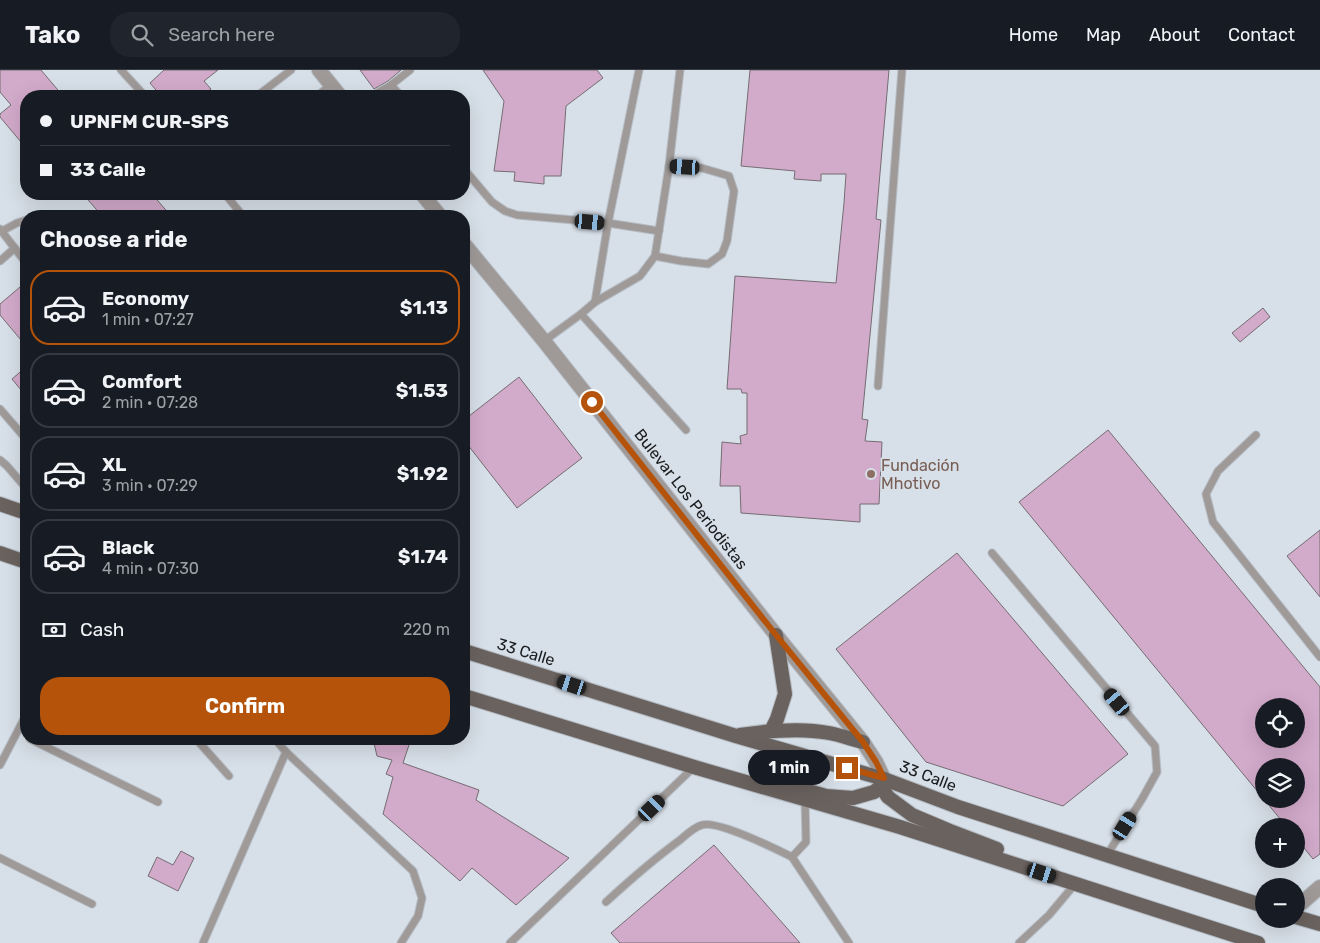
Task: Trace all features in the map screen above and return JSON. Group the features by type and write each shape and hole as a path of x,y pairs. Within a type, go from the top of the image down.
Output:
{"main road":[{"path":"0,504 20,511"},
{"path":"0,554 20,560"},
{"path":"770,731 777,719 785,694 776,635"},
{"name":"33 Calle","path":"470,652 736,736 884,778 958,806 1255,903"},
{"path":"470,698 694,767 805,795 1254,942"},
{"path":"736,736 770,731 828,732 863,742"},
{"path":"805,795 853,798 874,792 879,788 884,778"},
{"path":"884,778 884,791 888,797 912,815 1000,851 1025,868"},
{"path":"1305,920 1320,924"}],"street":[{"path":"319,70 335,90"},
{"path":"427,200 435,210"},
{"name":"Bulevar Los Periodistas","path":"470,251 544,340 776,635 863,742 884,778"},
{"path":"1305,900 1320,887"}],"lane":[{"path":"121,70 139,90"},
{"path":"265,90 291,70"},
{"path":"383,90 410,70"},
{"path":"595,302 608,223 639,70"},
{"path":"544,340 595,302 640,276 655,256 669,166 680,70"},
{"path":"878,386 902,70"},
{"path":"391,86 395,90"},
{"path":"655,256 708,264 722,254 727,241 730,223 734,191 729,176 702,168 669,166"},
{"path":"470,176 492,202 505,211 517,215 608,223 659,231"},
{"path":"230,200 238,210"},
{"path":"20,222 1,230 20,255"},
{"path":"0,261 15,248"},
{"path":"581,314 686,430"},
{"path":"0,409 20,432"},
{"path":"1256,435 1218,470 1206,494 1213,522 1320,657"},
{"path":"0,460 8,466 20,481"},
{"path":"992,553 1154,746 1157,772 1107,854"},
{"path":"0,764 20,726"},
{"path":"42,745 158,802"},
{"path":"201,745 229,776"},
{"path":"280,745 413,871 422,898 418,916 401,943"},
{"path":"203,943 286,752"},
{"path":"510,943 694,767"},
{"path":"792,857 806,842 805,795"},
{"path":"606,902 656,858 695,828 703,824 722,827 792,857 849,943"},
{"path":"0,858 92,904"},
{"path":"1019,943 1049,915 1075,884"}],"building":[{"path":"0,70 41,70 58,90 20,90 20,141 0,117 0,114 11,105 0,92"},
{"path":"164,70 218,70 204,81 211,89 209,90 156,90 150,83"},
{"path":"360,70 401,70 388,81 374,89"},
{"path":"483,70 597,70 603,78 566,106 561,176 544,176 544,184 514,181 515,172 494,171 504,101"},
{"path":"750,70 889,70 876,219 881,220 862,419 868,420 865,441 882,442 879,504 860,504 860,522 741,513 740,486 720,486 722,442 741,444 740,436 747,434 747,393 742,393 741,389 727,389 735,276 836,283 844,203 846,174 821,174 821,181 794,179 795,171 741,166"},
{"path":"88,200 157,200 166,210 97,210"},
{"path":"20,287 20,339 0,315 0,304"},
{"path":"1263,308 1270,317 1240,342 1232,333"},
{"path":"20,372 20,389 12,379"},
{"path":"519,377 582,458 517,508 470,448 470,415"},
{"path":"1108,430 1320,687 1320,854 1313,859 1305,849 1305,818 1279,818 1271,808 1305,808 1305,758 1255,758 1255,788 1019,502"},
{"path":"1320,530 1320,597 1287,556"},
{"path":"957,553 1128,754 1063,806 926,762 836,649"},
{"path":"374,745 409,745 403,763 479,790 476,800 569,858 516,905 472,868 460,881 383,814 393,777 386,774 392,760 377,756"},
{"path":"714,845 800,943 620,943 611,933"},
{"path":"181,851 194,858 178,891 148,876 157,857 173,865"}],"place":[{"name":"Fundación Mhotivo","path":"871,474"}],"route":[{"path":"592,402 863,742 884,778 847,768"}]}
